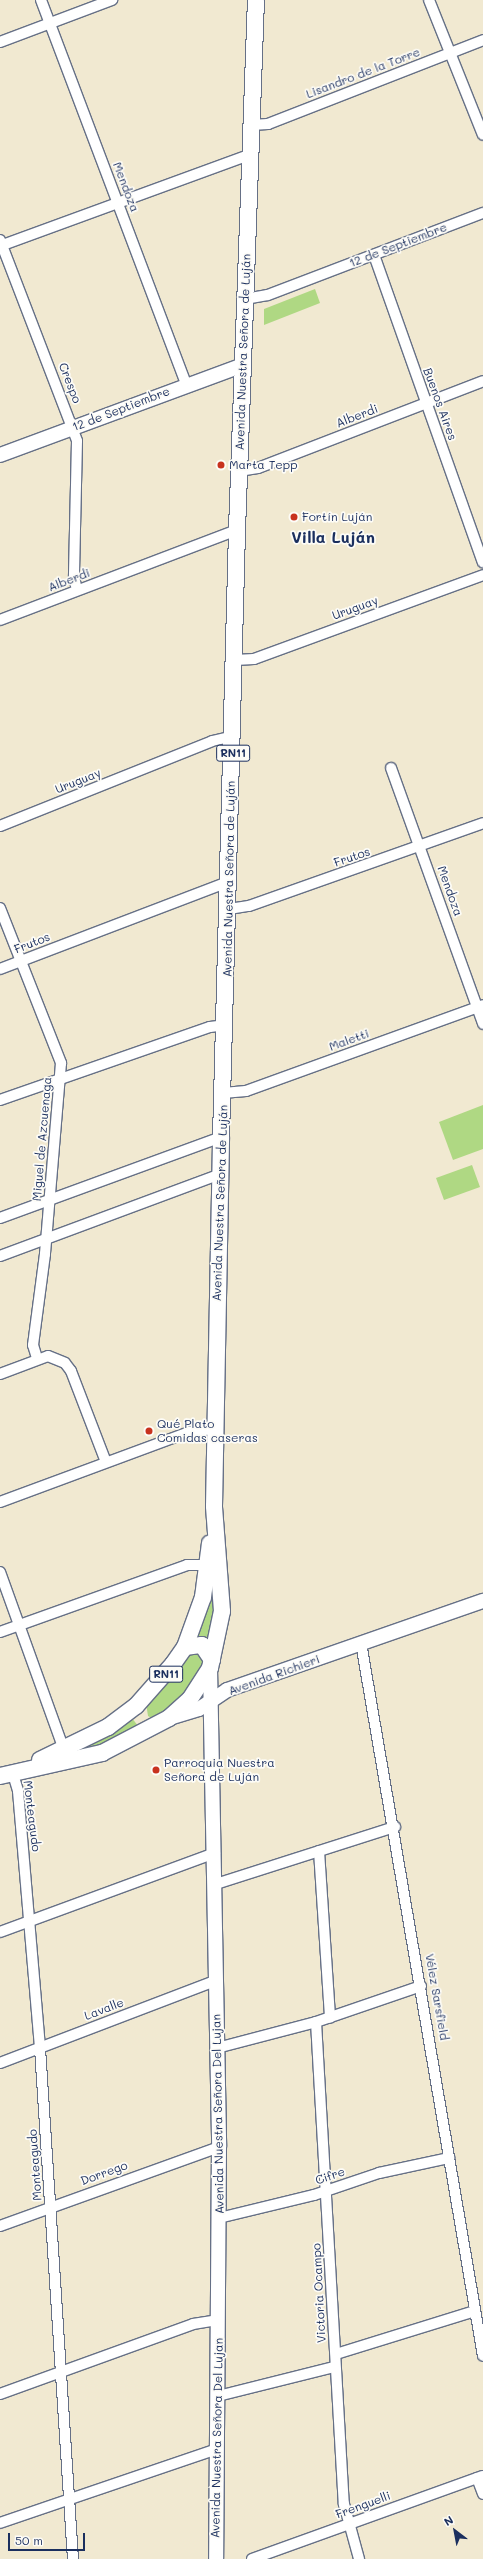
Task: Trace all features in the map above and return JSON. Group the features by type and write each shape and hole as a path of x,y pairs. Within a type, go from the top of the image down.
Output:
{"main road":[{"name":"Avenida Nuestra Señora de Luján","path":"169,1718 190,1698 211,1664 222,1611 214,1506 220,1174 224,1093 230,882 237,530 249,154 256,0"},
{"name":"RN11","path":"10,1772 64,1750 108,1727 136,1706 185,1647 203,1597 208,1566 214,1506"},
{"path":"185,1647 202,1645 211,1664"},
{"path":"136,1706 139,1722 151,1730"},
{"name":"Avenida Richieri","path":"10,1772 102,1753 151,1730 169,1718"}],"street":[{"name":"Mendoza","path":"41,0 186,384"},
{"path":"0,42 112,0"},
{"path":"429,0 483,135"},
{"name":"Lisandro de la Torre","path":"251,126 268,124 483,40"},
{"path":"1,244 249,154"},
{"name":"12 de Septiembre","path":"245,299 268,295 483,213"},
{"name":"Crespo","path":"1,244 73,428 76,441 74,577 77,590"},
{"name":"Buenos Aires","path":"374,255 483,562"},
{"name":"12 de Septiembre","path":"0,455 186,384 243,365"},
{"name":"Alberdi","path":"239,471 258,468 483,381"},
{"name":"Alberdi","path":"0,620 237,530"},
{"name":"Uruguay","path":"235,660 254,659 483,575"},
{"name":"Uruguay","path":"0,826 212,741 233,736"},
{"name":"Mendoza","path":"391,768 480,1006 483,1024"},
{"name":"Frutos","path":"229,909 249,906 420,847 483,823"},
{"name":"Frutos","path":"0,969 230,882"},
{"name":"Miguel de Azcuenaga","path":"0,908 61,1063 62,1078 46,1239 32,1345 37,1358"},
{"name":"Maletti","path":"224,1093 246,1091 480,1006"},
{"path":"0,1100 62,1078 226,1025"},
{"path":"0,1218 221,1137"},
{"path":"0,1256 220,1174"},
{"path":"0,1374 37,1358 48,1356 65,1363 71,1371 106,1462"},
{"path":"0,1502 189,1432 215,1429"},
{"path":"0,1632 186,1565 208,1566"},
{"path":"0,1572 64,1750"},
{"name":"Avenida Richieri","path":"169,1718 210,1704 227,1690 483,1601"},
{"name":"Vélez Sarsfield","path":"361,1643 395,1826 483,2356"},
{"name":"Avenida Nuestra Señora Del Lujan","path":"211,1664 210,1704 216,1884 219,2147 219,2320 216,2559"},
{"name":"Monteagudo","path":"10,1772 18,1791 30,1921 62,2372 72,2559"},
{"path":"216,1884 395,1826"},
{"path":"319,1851 330,2018"},
{"path":"0,1932 215,1853"},
{"name":"Lavalle","path":"0,2063 217,1980"},
{"path":"218,2048 330,2018 421,1986"},
{"name":"Victoria Ocampo","path":"316,2022 336,2354 334,2367 347,2524 359,2559"},
{"name":"Dorrego","path":"0,2226 50,2206 219,2147"},
{"name":"Cifre","path":"219,2218 327,2190 379,2173 449,2158"},
{"path":"336,2354 475,2311"},
{"path":"0,2394 193,2324 219,2320"},
{"path":"218,2396 334,2367"},
{"path":"0,2523 217,2449"},
{"path":"480,2477 483,2494"},
{"name":"Frenguelli","path":"252,2559 480,2477"}],"green space":[{"path":"315,289 320,303 264,325 264,309"},
{"path":"483,1105 483,1149 453,1160 439,1122"},
{"path":"472,1165 480,1187 444,1200 436,1178"},
{"path":"211,1591 216,1595 211,1643 194,1636"},
{"path":"188,1652 196,1652 205,1660 189,1691 169,1713 153,1719 148,1716 146,1703"},
{"path":"132,1718 141,1730 119,1741 67,1753"}],"place":[{"name":"Marta Tepp","path":"221,465"},
{"name":"Fortín Luján","path":"294,517"},
{"name":"Qué Plato Comidas caseras","path":"149,1431"},
{"name":"Parroquia Nuestra Señora de Luján","path":"156,1770"}],"district":[{"name":"Villa Luján","path":"333,537"}]}
